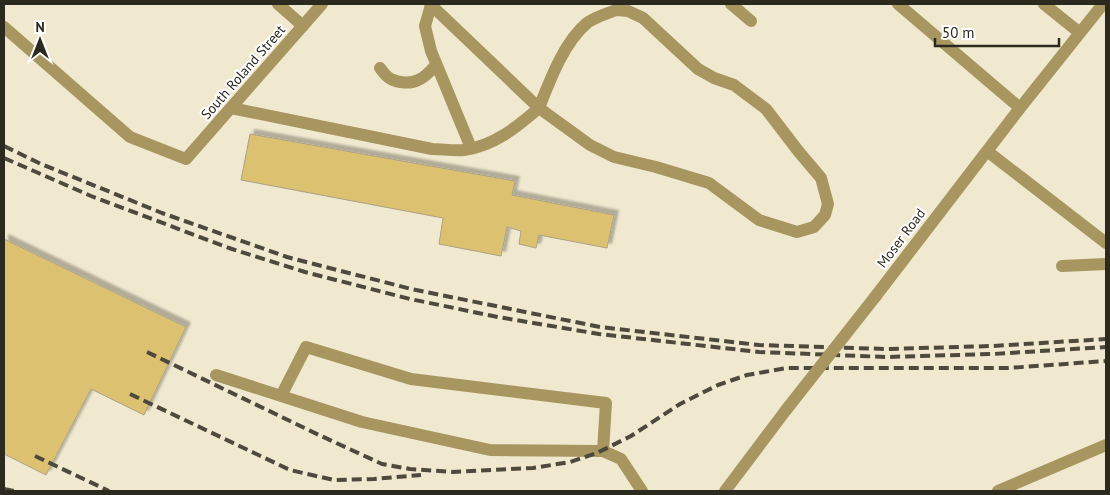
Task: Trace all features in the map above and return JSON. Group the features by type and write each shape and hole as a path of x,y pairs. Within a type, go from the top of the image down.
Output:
{"street":[{"path":"278,4 304,26"},
{"name":"South Roland Street","path":"4,27 130,137 186,160 322,4"},
{"path":"430,4 426,26 431,52 471,148"},
{"path":"231,108 432,149 462,150 481,147 498,140 539,108 569,44 588,23 616,10 628,11 643,18 698,69 714,78 734,85 766,109 821,178 828,204 825,215 814,228 797,232 759,220 709,183 614,157 590,145 539,108 430,4"},
{"path":"731,4 750,21"},
{"path":"898,4 1020,108"},
{"path":"1044,4 1080,33"},
{"name":"Moser Road","path":"725,491 1102,4"},
{"path":"380,68 391,79 399,82 409,82 427,75 436,65"},
{"path":"987,151 1106,243"},
{"path":"1062,266 1106,264"},
{"path":"281,396 306,347 411,379 606,404 603,451"},
{"path":"216,375 362,422 490,450 603,451 620,459 642,491"},
{"path":"998,491 1106,445"}],"building":[{"path":"250,134 515,181 512,195 614,215 607,248 539,235 536,248 519,244 521,231 507,227 501,256 439,244 443,218 241,180"},
{"path":"4,239 186,327 144,415 91,389 46,475 4,454"}],"railway":[{"path":"4,146 41,164 162,213 287,257 411,289 600,327 759,345 886,349 993,346 1106,339"},
{"path":"4,158 91,196 229,248 305,272 410,299 498,317 599,334 759,352 886,357 993,354 1106,347"},
{"path":"147,352 382,464 410,469 453,472 533,468 570,462 597,453 631,436 680,404 718,385 747,375 787,368 1008,368 1106,361"},
{"path":"130,394 290,470 334,480 421,475"},
{"path":"35,456 109,491"},
{"path":"4,489 14,491"}]}
